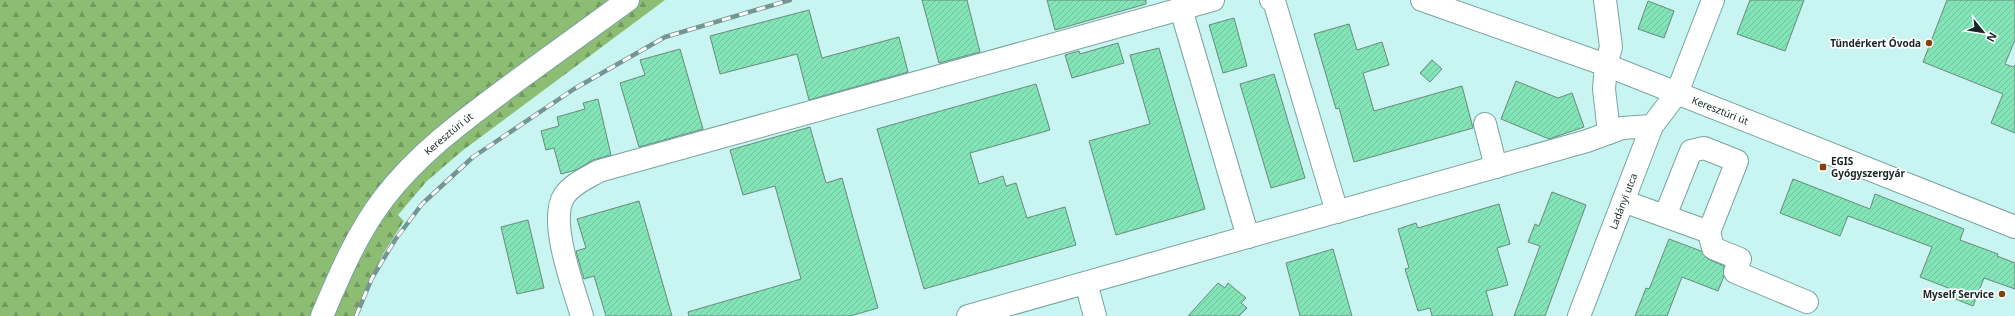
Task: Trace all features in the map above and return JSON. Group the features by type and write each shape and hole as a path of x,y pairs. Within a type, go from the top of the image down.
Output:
{"main road":[{"name":"Keresztúri út","path":"322,316 340,274 360,236 383,199 406,171 430,148 467,117 628,0"},
{"path":"582,316 560,236 559,216 564,197 575,184 599,172 1213,0"},
{"path":"1271,0 1274,1 1337,212"},
{"name":"Keresztúri út","path":"1422,0 1606,65 2015,227"},
{"path":"1605,0 1611,47 1606,65 1604,89 1609,133"},
{"name":"Ladányi utca","path":"1579,316 1652,126 1677,93 1713,0"},
{"path":"1181,9 1248,237"},
{"path":"1485,124 1496,167"},
{"path":"968,316 1587,141 1622,128 1652,126"},
{"path":"1665,216 1691,150 1704,148 1737,161 1709,232 1713,248 1740,259 1735,272 1807,302"},
{"path":"1623,201 1709,232"},
{"path":"1086,283 1095,316"}],"green space":[{"path":"0,0 665,0 462,151 427,181 398,215 404,221 383,254 355,316 0,316"}],"building":[{"path":"922,0 967,0 980,52 939,63"},
{"path":"1047,0 1146,0 1146,4 1055,30"},
{"path":"1750,0 1804,0 1785,51 1737,34"},
{"path":"1947,0 2015,0 2015,40 2005,64 2013,67 2015,65 2015,133 1991,123 2003,94 1923,62"},
{"path":"1648,1 1674,11 1664,38 1638,29"},
{"path":"809,10 822,58 899,37 908,72 809,100 797,54 720,74 710,36"},
{"path":"1234,18 1247,66 1223,73 1209,25"},
{"path":"1349,24 1357,50 1382,42 1389,65 1363,73 1374,111 1462,86 1473,128 1354,162 1339,108 1336,109 1314,34"},
{"path":"1118,43 1124,63 1072,78 1065,55 1079,51 1080,54"},
{"path":"1159,48 1205,209 1116,235 1089,141 1150,124 1130,55"},
{"path":"680,49 703,129 639,147 620,83 645,75 640,60"},
{"path":"1432,60 1442,69 1430,82 1420,73"},
{"path":"1274,74 1305,178 1271,188 1240,84"},
{"path":"1516,81 1558,98 1572,93 1584,127 1549,139 1501,119"},
{"path":"1036,84 1050,130 970,153 979,184 1003,176 1006,186 1016,183 1027,218 1065,207 1076,245 924,289 877,129"},
{"path":"598,99 611,155 593,160 576,170 561,174 554,148 546,150 541,131 559,126 557,117 585,109 583,103"},
{"path":"810,127 826,183 842,178 878,308 850,316 689,316 688,312 801,279 775,186 743,195 730,150"},
{"path":"1793,179 1870,209 1875,194 1964,229 1960,240 1998,254 1997,256 2015,263 2015,289 1984,278 1973,306 1953,298 1956,291 1920,277 1932,247 1848,216 1840,236 1780,213"},
{"path":"1552,192 1586,205 1545,316 1514,316 1540,246 1528,242 1535,224 1539,226"},
{"path":"639,201 672,316 606,316 594,276 584,279 581,269 576,251 586,248 577,219"},
{"path":"1499,204 1510,244 1497,248 1508,285 1486,291 1493,316 1432,316 1430,308 1418,311 1405,269 1409,268 1398,229 1416,223 1418,228"},
{"path":"528,220 544,288 517,294 501,227"},
{"path":"1669,239 1701,251 1708,259 1724,266 1724,276 1718,291 1682,277 1667,316 1635,316 1646,288 1649,289"},
{"path":"1333,249 1352,316 1300,316 1286,263"},
{"path":"1218,283 1225,288 1228,283 1246,298 1241,303 1247,308 1239,316 1188,316"}],"railway":[{"path":"356,316 372,278 395,240 422,204 473,157 574,89 665,37 790,0"}],"place":[{"name":"Tündérkert Óvoda","path":"1929,43"},
{"name":"EGIS Gyógyszergyár","path":"1823,167"},
{"name":"Myself Service","path":"2002,294"}]}
